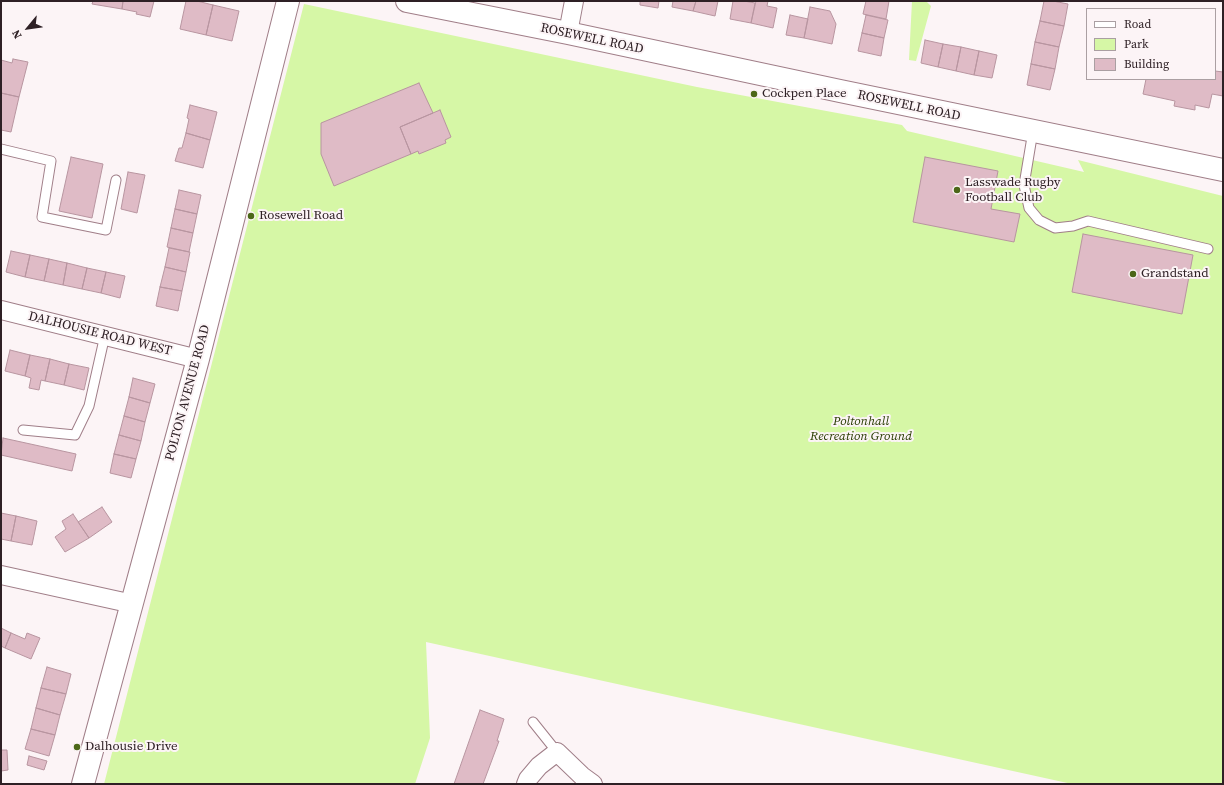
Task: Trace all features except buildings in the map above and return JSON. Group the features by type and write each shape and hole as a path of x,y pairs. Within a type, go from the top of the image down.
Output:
{"main road":[{"name":"POLTON AVENUE ROAD","path":"83,784 133,604 141,568 198,358 288,1"},
{"name":"ROSEWELL ROAD","path":"407,1 568,33 1223,170"}],"street":[{"path":"568,33 574,1"},
{"name":"DALHOUSIE ROAD WEST","path":"1,310 198,358"},
{"path":"1,575 133,604"},
{"path":"526,784 528,779 539,766 557,752 582,776 593,784"}],"lane":[{"path":"1033,131 1024,185 1029,208 1039,220 1055,228 1073,226 1088,221 1208,249"},
{"path":"1,149 51,162 42,217 106,230 116,180"},
{"path":"23,430 75,435 89,406 106,335"},
{"path":"533,722 557,752"}],"green space":[{"path":"912,1 926,1 931,6 916,61 909,60"},
{"name":"Poltonhall Recreation Ground","path":"304,4 697,87 902,125 907,131 1084,172 1078,160 1223,196 1223,784 1072,784 426,642 430,738 415,784 104,784"}],"place":[{"name":"Cockpen Place","path":"754,94"},
{"name":"Lasswade Rugby Football Club","path":"957,190"},
{"name":"Rosewell Road","path":"251,216"},
{"name":"Grandstand","path":"1133,274"},
{"name":"Dalhousie Drive","path":"77,747"}]}
